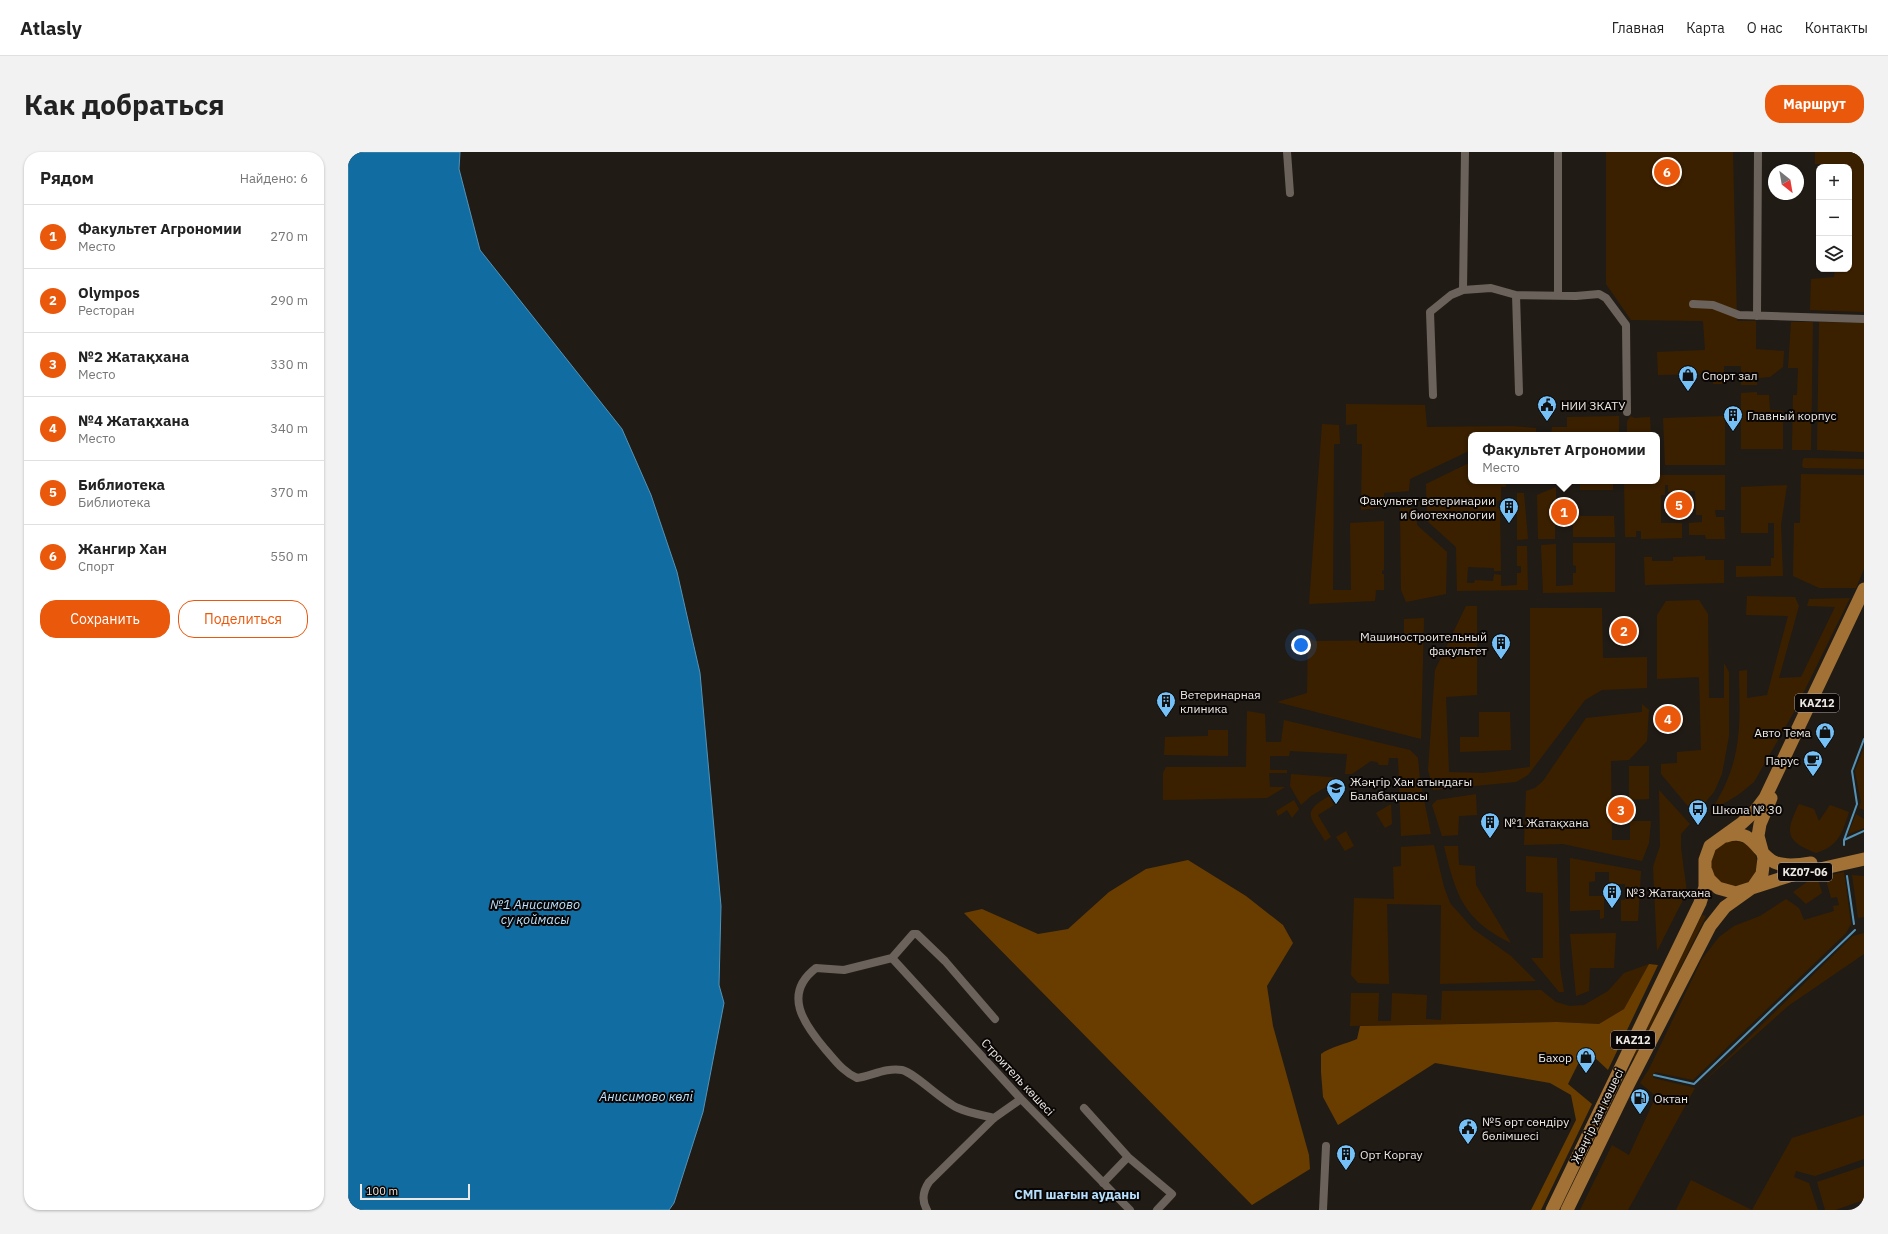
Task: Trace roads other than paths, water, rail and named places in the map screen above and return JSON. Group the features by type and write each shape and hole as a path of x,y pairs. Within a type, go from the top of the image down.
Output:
{"main road":[{"name":"Жәңгір хан көшесі","path":"1552,1210 1697,909 1705,887 1705,868 1707,853 1710,846 1747,819 1765,798 1864,589"},
{"name":"Жәңгір хан көшесі","path":"1567,1210 1627,1087 1710,926 1725,907 1757,883 1764,869 1764,858 1758,841 1759,829 1767,807 1864,606"},
{"path":"1722,837 1736,834 1743,836 1755,843 1760,848"},
{"name":"KZ07-06","path":"1760,848 1772,860 1780,864 1791,866 1864,852"},
{"name":"KZ07-06","path":"1748,890 1802,872 1864,859"},
{"path":"1705,868 1709,879 1718,888 1730,893 1748,890"}],"street":[{"path":"1287,152 1290,193"},
{"path":"1463,290 1466,152"},
{"path":"1558,152 1558,296"},
{"path":"1757,316 1758,152"},
{"path":"1433,395 1430,312 1451,295 1463,290 1491,288 1516,295 1558,296 1598,294 1606,298 1626,325 1627,412"},
{"path":"1516,295 1519,392"},
{"path":"1693,304 1713,305 1739,315 1864,319"},
{"path":"994,1118 959,1109 937,1095 911,1074 902,1070 874,1073 857,1078 849,1074 838,1064 808,1029 800,1008 798,994 802,982 816,968 844,970 892,958 909,936 917,934 945,961 995,1018"},
{"name":"Строитель көшесі","path":"892,958 1021,1099 1130,1210"},
{"path":"927,1210 923,1199 924,1190 929,1182 994,1118 1021,1099"},
{"path":"1084,1108 1128,1157 1172,1194 1157,1210"},
{"path":"1323,1210 1326,1146"},
{"path":"1104,1183 1128,1157"}],"water":[{"name":"№1 Анисимово су қоймасы","path":"348,152 460,152 459,169 480,250 622,429 651,495 677,572 700,673 721,906 719,985 724,1003 703,1112 674,1203 669,1210 348,1210"}],"waterway":[{"path":"1844,840 1857,804 1852,771 1864,739"},
{"path":"1844,845 1844,840 1864,831"},
{"path":"1847,876 1854,924"},
{"path":"1654,1075 1694,1084 1855,930"}],"place":[{"name":"Жангир Хан","path":"1667,172"},
{"name":"Спорт зал","path":"1688,392"},
{"name":"НИИ ЗКАТУ","path":"1547,422"},
{"name":"Главный корпус","path":"1733,432"},
{"name":"Библиотека","path":"1679,505"},
{"name":"Факультет Агрономии","path":"1564,512"},
{"name":"Факультет ветеринарии и биотехнологии","path":"1509,524"},
{"name":"Olympos","path":"1624,631"},
{"name":"Машиностроительный факультет","path":"1501,660"},
{"name":"Ветеринарная клиника","path":"1166,718"},
{"name":"№4 Жатақхана","path":"1668,719"},
{"name":"Авто Тема","path":"1825,749"},
{"name":"Парус","path":"1813,777"},
{"name":"Жәңгір Хан атындағы Балабақшасы","path":"1336,805"},
{"name":"№2 Жатақхана","path":"1621,810"},
{"name":"Школа № 30","path":"1698,826"},
{"name":"№1 Жатақхана","path":"1490,839"},
{"name":"№3 Жатақхана","path":"1612,909"},
{"name":"Бахор","path":"1586,1074"},
{"name":"Октан","path":"1640,1115"},
{"name":"№5 өрт сөндіру бөлімшесі","path":"1468,1145"},
{"name":"Орт Коргау","path":"1346,1171"}],"district":[{"name":"СМП шағын ауданы","path":"1077,1194"}],"water label":[{"name":"Анисимово көлі","path":"646,1096"}]}
